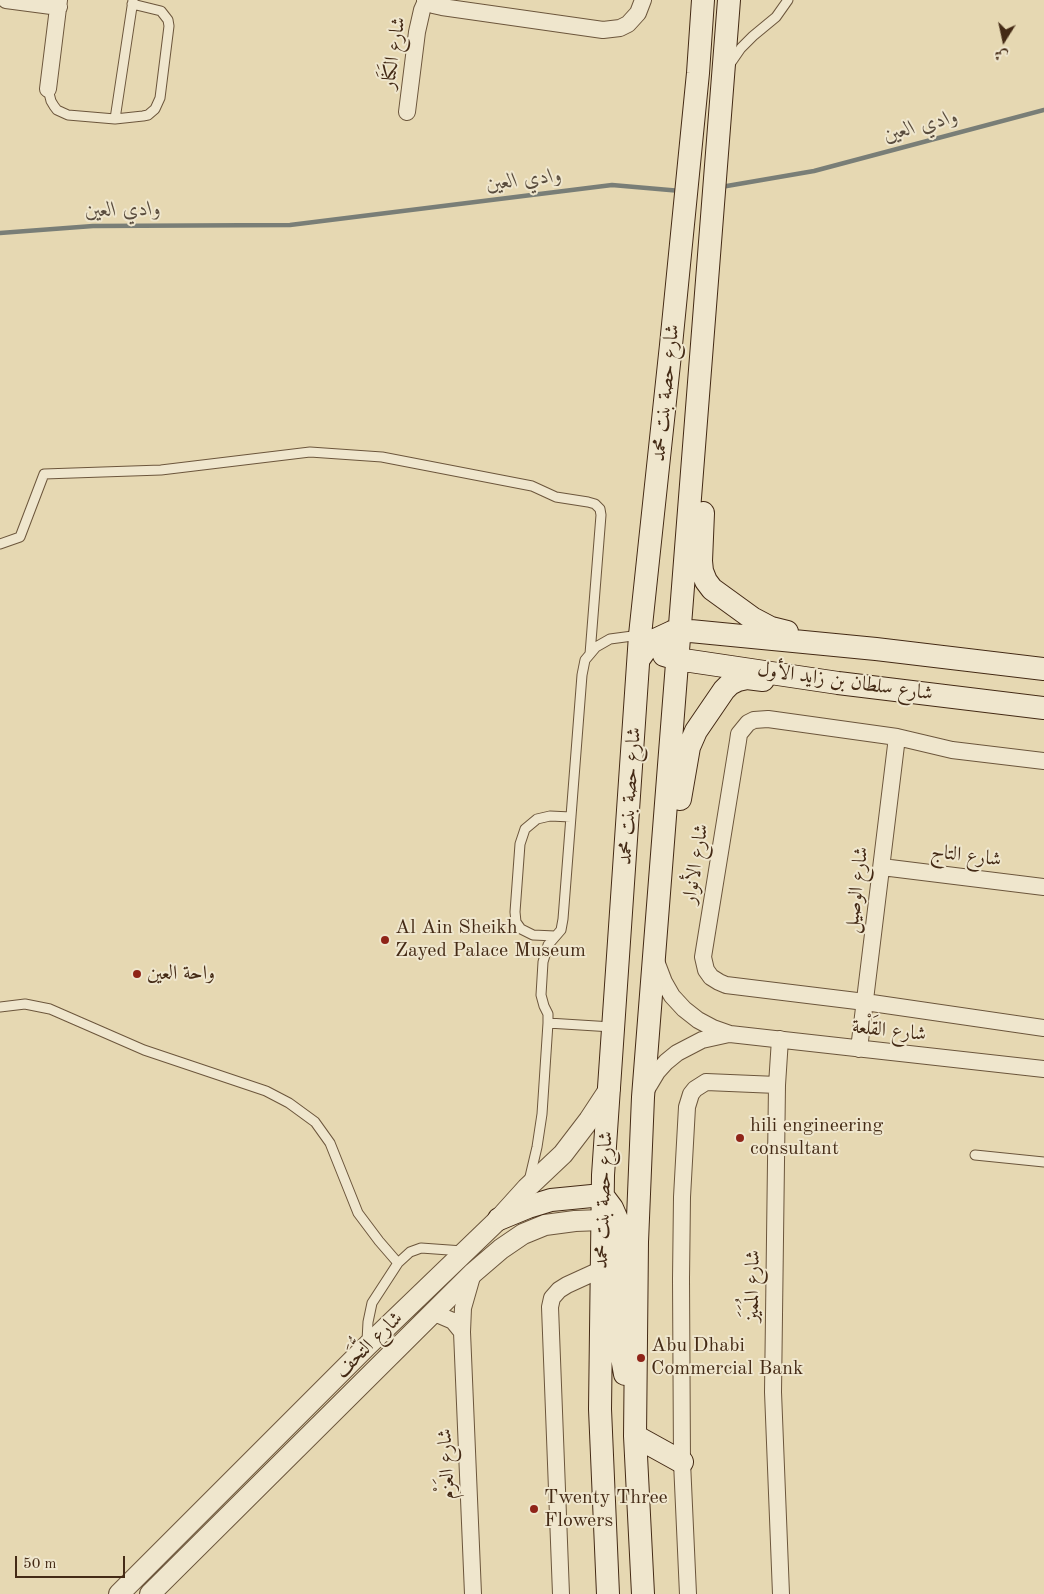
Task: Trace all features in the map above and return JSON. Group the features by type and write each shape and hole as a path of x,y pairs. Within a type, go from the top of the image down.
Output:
{"main road":[{"name":"شارع حصة بنت محمد","path":"608,1594 600,1409 602,1269 610,1219 602,1195 610,1088 612,1027 634,738 698,73 703,0"},
{"name":"شارع حصة بنت محمد","path":"642,1594 635,1436 636,1242 643,1097 729,0"},
{"path":"693,453 701,482 703,498 702,571 712,588 752,618 782,632 852,641 876,649"},
{"name":"شارع سلطان بن زايد الأول","path":"643,646 664,635 680,630 876,649 1044,669"},
{"name":"شارع سلطان بن زايد الأول","path":"643,646 678,659 838,683 1044,708"},
{"path":"662,844 678,810 689,746 696,731 730,684 747,678 800,686 838,683"},
{"path":"636,1398 629,1383 620,1352 620,1241 610,1219 630,1208 638,1194"},
{"path":"499,1219 528,1207 552,1200 602,1195"},
{"path":"635,1436 682,1462"}],"street":[{"path":"6,0 59,3 48,90"},
{"name":"شارع الكَنَار","path":"407,112 418,32 426,0 442,7 603,30 620,28 628,24 638,13 643,0"},
{"name":"شارع الأنوار","path":"1044,761 952,750 897,737 761,718 754,720 743,728 738,741 703,957 706,970 711,977 726,985 865,1002 1044,1028"},
{"name":"شارع الوصيل","path":"859,1049 897,737"},
{"name":"شارع التاج","path":"882,867 1044,888"},
{"name":"شارع القَلْعة","path":"654,949 657,966 664,982 678,1003 698,1020 730,1034 1044,1069"},
{"name":"شارع القَلْعة","path":"643,1097 657,1072 677,1053 702,1040 730,1034"},
{"name":"شارع المُمَيَز","path":"780,1040 777,1085 773,1392 781,1594"},
{"path":"688,1594 682,1462 681,1279 682,1196 688,1100 695,1089 706,1082 777,1085"},
{"name":"شارع التُّحَف","path":"119,1594 367,1346 499,1219 574,1141 610,1088"},
{"name":"شارع التُّحَف","path":"150,1594 473,1273 501,1249 524,1234 545,1225 575,1220 610,1219"},
{"path":"561,1594 549,1314 552,1298 559,1290 602,1269"},
{"name":"شارع العَزْم","path":"473,1273 463,1308 462,1332 474,1594"},
{"path":"432,1315 439,1315 453,1320 462,1332"}],"lane":[{"path":"722,78 741,48 776,17 788,0"},
{"path":"48,90 51,101 57,110 74,116 115,119 148,115 155,109 160,98 170,26 168,20 161,12 155,9 133,2 115,119"},
{"path":"0,544 20,536 44,474 161,470 310,452 391,459 532,486 556,497 588,502 600,508 590,654"},
{"path":"527,1188 537,1147 542,1114 548,1023 548,1014 541,995 543,962 548,945 561,930 563,919 582,675 585,660 596,647 610,639 643,646"},
{"path":"555,936 533,935 521,929 516,922 515,912 520,844 525,829 537,819 550,816 571,817"},
{"path":"0,1007 25,1004 50,1010 144,1050 266,1091 289,1103 315,1122 330,1143 358,1213 398,1264"},
{"path":"548,1023 612,1027"},
{"path":"975,1155 1044,1162"},
{"path":"367,1346 368,1322 372,1303 398,1264 410,1252 421,1248 466,1252"}],"waterway":[{"name":"وادي العين","path":"721,187 814,171 1044,110"},
{"name":"وادي العين","path":"0,233 93,226 290,225 612,185 681,191"}],"place":[{"name":"Al Ain Sheikh Zayed Palace Museum","path":"385,940"},
{"name":"واحة العين","path":"137,974"},
{"name":"hili engineering consultant","path":"740,1138"},
{"name":"Abu Dhabi Commercial Bank","path":"641,1358"},
{"name":"Twenty Three Flowers","path":"534,1509"}]}
